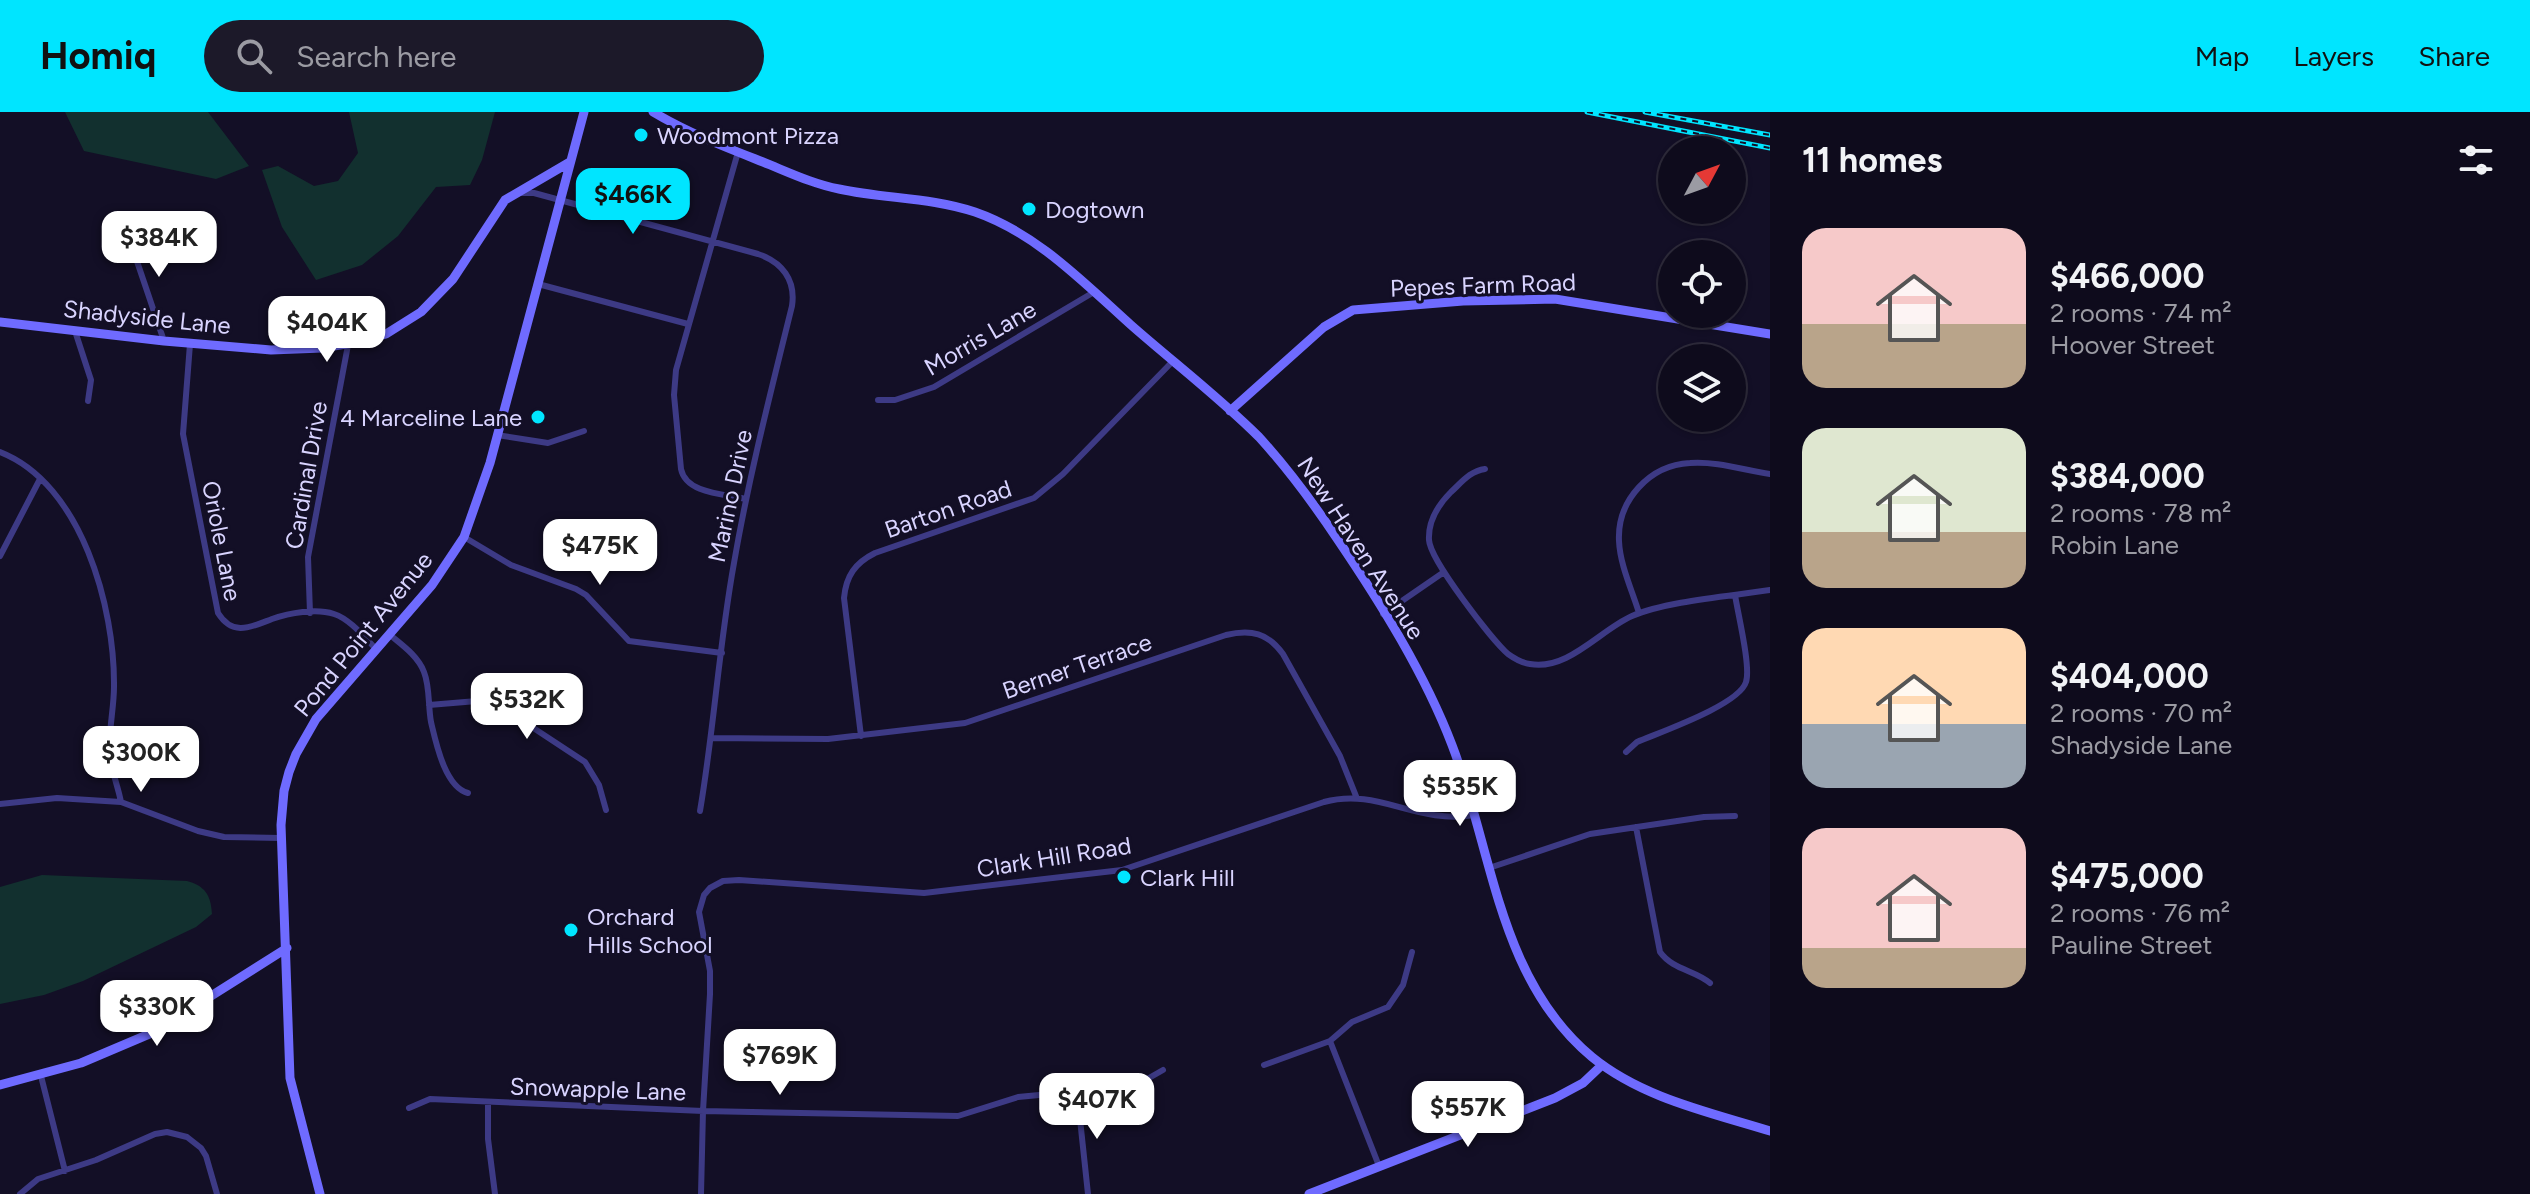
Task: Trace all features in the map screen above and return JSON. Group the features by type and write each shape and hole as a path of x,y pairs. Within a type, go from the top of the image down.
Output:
{"main road":[{"name":"Pond Point Avenue","path":"320,1194 290,1078 281,838 284,791 296,754 316,719 438,577 464,537 479,502 584,112"},
{"name":"New Haven Avenue","path":"653,112 691,134 837,189 927,199 980,213 1029,239 1230,411 1294,478 1340,543 1422,680 1445,726 1515,950 1532,985 1562,1027 1602,1065 1627,1081 1654,1093 1770,1131"},
{"name":"Shadyside Lane","path":"0,322 271,350 348,345 400,327 431,303 453,279 502,205 570,162"},
{"name":"Pepes Farm Road","path":"1230,411 1324,327 1353,310 1463,301 1555,299 1770,334"},
{"path":"0,1085 81,1063 154,1032 287,948"},
{"path":"1309,1194 1555,1098 1583,1083 1602,1065"}],"street":[{"path":"738,152 688,324 674,385 682,477 695,487 746,499"},
{"path":"512,196 527,192 560,200"},
{"name":"Marino Drive","path":"560,200 758,254 773,260 785,271 793,289 792,306 733,566 713,738 700,811"},
{"path":"125,226 164,341"},
{"path":"538,284 688,324"},
{"name":"Morris Lane","path":"878,400 895,400 934,387 1094,292"},
{"path":"75,331 91,380 88,401"},
{"name":"Oriole Lane","path":"190,344 183,434 218,613 227,624 247,630 274,619 331,613 339,616 377,650"},
{"name":"Cardinal Drive","path":"310,613 308,557 348,345"},
{"name":"Barton Road","path":"861,736 844,598 848,580 857,564 875,553 1034,498 1063,474 1173,361"},
{"path":"497,435 548,443 584,431"},
{"path":"0,452 40,479 68,513 101,588 111,635 114,687 110,753 121,802"},
{"path":"1639,613 1619,539 1624,510 1639,487 1658,471 1679,464 1705,463 1770,474"},
{"path":"1485,469 1474,471 1446,497 1431,522 1431,550 1444,572 1513,658 1529,664 1549,664 1639,613 1770,590"},
{"path":"0,556 40,479"},
{"path":"464,537 511,565 576,589 595,603 629,641 722,653"},
{"path":"1383,614 1444,572"},
{"path":"1626,752 1637,742 1728,701 1743,689 1748,672 1735,595"},
{"name":"Berner Terrace","path":"713,738 828,739 965,723 1226,635 1254,632 1270,640 1283,654 1324,724 1356,796"},
{"path":"390,635 423,668 431,722 446,767 456,787 468,793"},
{"path":"429,705 477,701 500,706 585,762 599,785 606,810"},
{"name":"Clark Hill Road","path":"703,1111 710,971 699,912 704,895 723,881 924,893 1122,870 1324,802 1356,796 1432,817 1474,815"},
{"path":"0,804 57,798 121,802 198,831 224,837 281,838"},
{"path":"1489,868 1590,834 1735,816"},
{"path":"1636,827 1660,952 1671,963 1701,975 1710,983"},
{"path":"1264,1065 1330,1041 1352,1022 1391,1005 1403,985 1412,952"},
{"path":"1330,1041 1379,1166"},
{"name":"Snowapple Lane","path":"409,1108 430,1099 703,1111 958,1116 1018,1097 1135,1086 1163,1070"},
{"path":"41,1076 65,1171"},
{"path":"1077,1091 1088,1194"},
{"path":"488,1102 488,1139 495,1194"},
{"path":"701,1194 703,1111"},
{"path":"20,1194 38,1179 167,1132 187,1137 201,1148 217,1194"}],"green space":[{"path":"65,112 208,112 249,166 216,179 84,151"},
{"path":"349,112 495,112 482,160 470,185 436,187 398,236 362,265 316,280 282,227 262,170 278,166 314,186 338,181 358,153"},
{"path":"42,875 187,881 206,892 212,914 196,927 83,981 44,995 0,1004 0,887"}],"railway":[{"path":"1587,112 1770,148"},
{"path":"1645,112 1770,135"}],"place":[{"name":"Woodmont Pizza","path":"641,135"},
{"name":"Dogtown","path":"1029,209"},
{"name":"4 Marceline Lane","path":"538,417"},
{"name":"Clark Hill","path":"1124,877"},
{"name":"Orchard Hills School","path":"571,930"}]}
